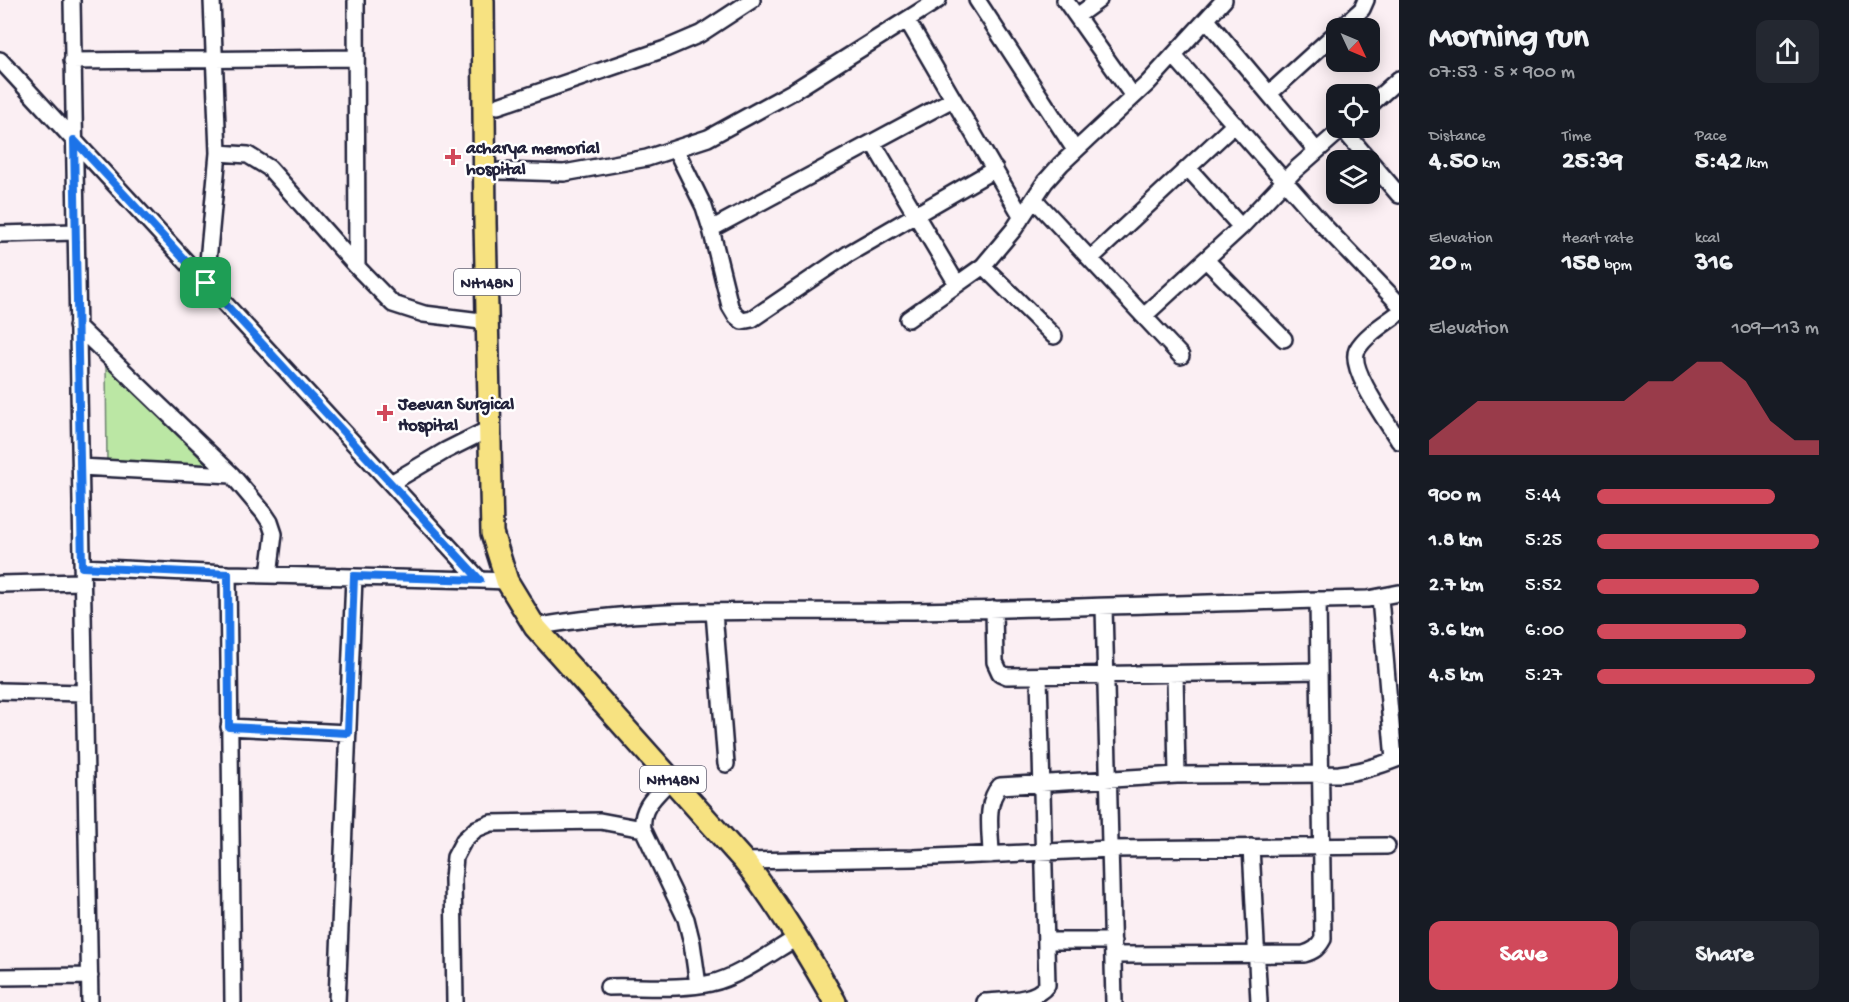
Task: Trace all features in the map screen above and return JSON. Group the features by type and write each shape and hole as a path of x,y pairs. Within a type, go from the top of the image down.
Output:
{"highway":[{"name":"NH148N","path":"483,0 492,533 505,572 525,613 535,627 672,778 772,896 835,1002"},
{"name":"NH148N","path":"497,0 501,320 507,533 505,572"}],"street":[{"path":"72,0 90,1002"},
{"path":"206,283 218,153 212,0"},
{"path":"356,0 357,267"},
{"path":"498,106 666,49 710,28 752,0"},
{"path":"499,171 564,173 647,158 676,150 735,125 938,0"},
{"path":"977,0 1075,150"},
{"path":"1065,0 1133,96"},
{"path":"1077,16 1099,0"},
{"path":"1352,18 1362,9 1366,0"},
{"path":"908,319 983,266 1053,173 1174,56 1213,8 1270,93 1316,150"},
{"path":"906,20 1022,217"},
{"path":"1270,93 1326,42"},
{"path":"1174,56 1340,243 1399,304"},
{"path":"72,61 356,58"},
{"path":"0,60 480,580"},
{"path":"1380,96 1399,79"},
{"path":"711,229 953,99"},
{"path":"1090,259 1235,124"},
{"path":"1144,316 1241,227 1330,138"},
{"path":"1350,138 1360,150"},
{"path":"873,142 957,284"},
{"path":"676,150 694,185 711,229 730,306 742,321 752,319 848,254 994,170"},
{"path":"218,153 248,155 269,168 393,304 424,314 489,322"},
{"path":"1188,168 1241,227"},
{"path":"1380,173 1399,195"},
{"path":"1034,199 1181,356"},
{"path":"0,234 75,232"},
{"path":"1206,260 1284,339"},
{"path":"983,266 1054,336"},
{"path":"1399,313 1366,339 1357,350 1354,361 1365,386 1399,441"},
{"path":"77,326 232,476 270,522 274,534 269,575"},
{"path":"390,483 491,428"},
{"path":"80,467 232,476"},
{"path":"0,584 82,575 228,574 480,580 505,572"},
{"path":"228,574 233,1002"},
{"path":"338,1002 354,576"},
{"path":"535,627 625,615 1104,607 1380,598 1399,593"},
{"path":"991,855 991,802 1000,786 1177,775 1357,773 1397,759 1380,598"},
{"path":"1046,941 1113,948 1257,954 1304,954 1314,951 1320,945 1323,939 1318,600"},
{"path":"1104,607 1114,1002"},
{"path":"994,609 997,668 1000,673 1007,676 1319,671"},
{"path":"714,612 726,764"},
{"path":"1175,674 1177,775"},
{"path":"985,1002 1026,998 1042,991 1047,985 1039,676"},
{"path":"0,691 84,693"},
{"path":"229,727 348,733"},
{"path":"672,778 646,809 642,817 643,829 686,919 698,985"},
{"path":"455,1002 453,879 455,857 464,840 476,829 491,823 600,821 643,829"},
{"path":"744,861 991,855 1111,849 1387,846"},
{"path":"1251,847 1260,1002"},
{"path":"608,987 713,983 732,976 798,937"},
{"path":"0,977 90,976"}],"green space":[{"path":"106,363 213,471 107,463"}],"place":[{"name":"acharya memorial hospital","path":"453,157"},
{"name":"Jeevan Surgical Hospital","path":"385,413"}],"route":[{"path":"74,140 206,283 480,580 354,576 348,733 229,727 228,574 82,567 74,140"}]}
